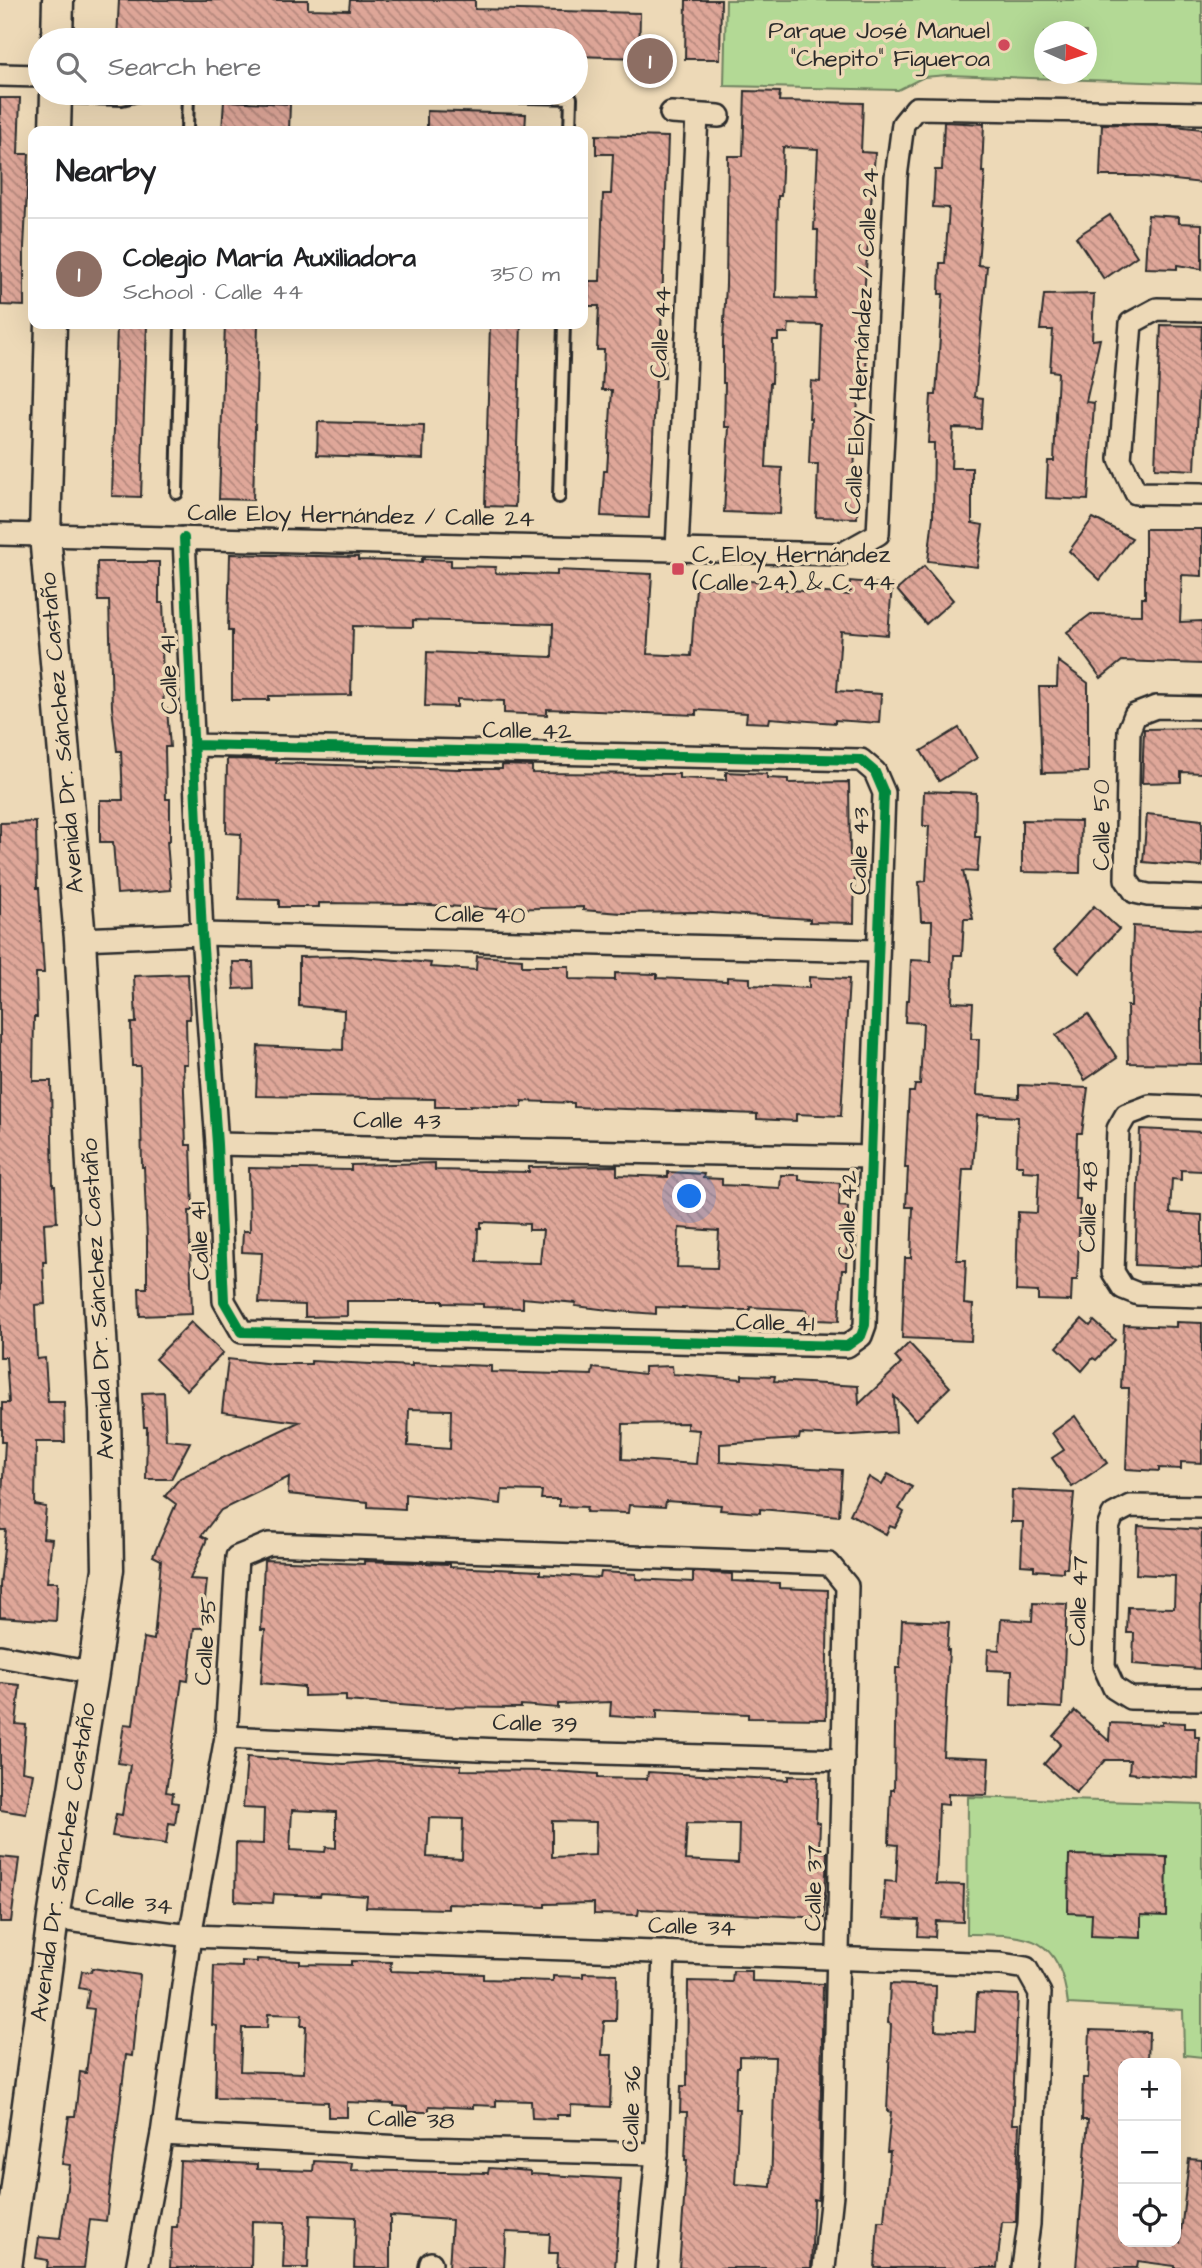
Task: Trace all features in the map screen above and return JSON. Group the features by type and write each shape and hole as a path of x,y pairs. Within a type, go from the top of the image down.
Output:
{"street":[{"path":"57,28 58,0"},
{"path":"0,75 28,83"},
{"path":"53,105 55,126"},
{"name":"Calle Eloy Hernández / Calle 24","path":"0,534 842,554 877,534 896,177 903,124 916,108 1202,113"},
{"path":"671,113 719,117"},
{"name":"Calle 44","path":"677,550 697,115"},
{"path":"1202,310 1157,309 1131,323 1121,459 1136,493 1202,495"},
{"name":"Avenida Dr. Sánchez Castaño","path":"6,2268 53,1918 108,1569 105,1411 80,939 45,535 51,329"},
{"name":"Calle 41","path":"184,538 202,934 223,1300 242,1332 279,1335 847,1346"},
{"name":"Calle 50","path":"1202,708 1156,707 1135,715 1129,730 1126,879 1135,892 1202,897"},
{"name":"Calle 42","path":"193,745 861,760"},
{"name":"Calle 43","path":"861,760 875,772 884,793 877,951"},
{"name":"Calle 40","path":"80,939 202,934 877,951"},
{"name":"Calle 42","path":"847,1346 861,1336 865,1325 877,951"},
{"name":"Calle 48","path":"1202,1108 1150,1106 1126,1115 1118,1129 1114,1272 1123,1288 1138,1294 1202,1296"},
{"name":"Calle 43","path":"216,1144 871,1157"},
{"name":"Calle 47","path":"1202,1507 1130,1506 1113,1515 1108,1528 1104,1666 1114,1688 1130,1698 1202,1699"},
{"name":"Calle 35","path":"137,2268 162,2134 190,1936 226,1737 237,1557 269,1544 781,1562"},
{"name":"Calle 37","path":"781,1562 829,1564 847,1586 832,2194 824,2268"},
{"path":"0,1656 93,1672"},
{"name":"Calle 39","path":"226,1737 512,1750 843,1760"},
{"name":"Calle 34","path":"53,1918 190,1936 1001,1964 1026,1968 1040,1993 1029,2224 1023,2268"},
{"name":"Calle 36","path":"646,2268 657,2154 664,1952"},
{"name":"Calle 38","path":"162,2134 421,2148 657,2154"}],"lane":[{"path":"187,126 188,105"},
{"path":"570,126 571,105"},
{"path":"177,493 181,329"},
{"path":"559,497 564,329"}],"green space":[{"path":"726,0 1202,0 1202,84 1097,80 1097,21 1034,21 1034,78 947,75 924,77 898,90 724,86"},
{"path":"968,1797 1202,1804 1202,2057 1184,2055 1183,2010 1068,2004 1064,1981 1057,1964 1049,1951 1038,1943 1024,1938 967,1934"}],"building":[{"path":"119,0 308,0 308,9 349,10 350,0 475,0 475,9 640,13 639,58 588,56 588,28 118,28"},
{"path":"686,0 721,0 720,59 685,59"},
{"path":"745,91 780,92 779,101 863,103 861,152 875,153 865,282 863,338 867,338 866,373 861,373 856,422 854,477 858,477 857,518 816,517 818,464 809,464 809,418 811,381 820,382 822,325 789,324 788,333 778,333 778,340 773,340 766,467 782,468 780,514 724,512 729,427 724,427 723,383 728,156 743,156","holes":["783,147 818,149 814,230 818,230 816,299 776,298 778,196 781,196"]},
{"path":"0,98 20,98 18,154 28,154 24,306 1,305"},
{"path":"224,105 290,105 289,126 222,126"},
{"path":"427,111 526,114 525,126 427,126"},
{"path":"944,122 984,124 982,172 985,172 978,265 987,266 975,397 983,398 981,429 953,428 951,468 972,468 972,523 983,525 977,567 928,561 933,517 934,443 928,443 931,395 936,395 943,294 939,294 940,263 945,263 949,208 933,207 935,170 942,170"},
{"path":"1102,124 1166,125 1202,129 1202,183 1137,176 1100,176"},
{"path":"596,135 668,137 661,332 666,333 665,378 656,378 649,518 601,516 612,390 602,390 604,350 597,350 599,306 588,306 589,281 600,281 603,194 611,194 613,154 596,154"},
{"path":"1110,215 1137,256 1104,279 1076,237"},
{"path":"1148,215 1179,217 1179,223 1202,224 1202,269 1177,265 1177,269 1145,268"},
{"path":"1094,294 1092,340 1100,339 1086,402 1094,403 1088,500 1046,498 1048,461 1054,461 1058,372 1050,371 1053,330 1040,330 1044,295"},
{"path":"1161,325 1202,326 1195,470 1155,468"},
{"path":"117,329 147,329 141,497 112,496"},
{"path":"225,329 258,329 253,500 219,499"},
{"path":"490,329 521,329 515,507 485,506"},
{"path":"318,422 424,425 423,459 317,455"},
{"path":"1093,518 1132,538 1100,580 1069,551"},
{"path":"1145,529 1202,529 1202,576 1182,575 1180,622 1202,621 1202,664 1122,661 1101,678 1067,632 1091,614 1142,615 1142,598 1145,598"},
{"path":"230,554 358,557 358,560 422,562 422,559 451,560 451,566 496,567 495,573 557,575 557,570 652,574 647,654 691,656 696,586 746,589 746,581 779,582 779,589 849,595 850,581 892,585 888,635 841,631 837,691 881,694 879,723 770,718 769,723 746,722 747,713 696,710 696,715 547,709 547,715 504,713 504,701 457,699 457,707 425,706 427,652 552,657 553,624 413,620 413,627 353,626 351,695 269,696 269,700 232,700 232,631 228,631"},
{"path":"97,562 159,562 159,603 163,603 165,650 162,650 164,709 167,709 170,747 165,747 166,799 170,799 170,841 167,841 171,890 117,894 113,842 100,842 100,800 123,800 121,751 117,751 112,707 109,601 98,601"},
{"path":"924,566 953,600 926,624 897,590"},
{"path":"1058,661 1088,683 1088,772 1042,773 1039,687 1057,687"},
{"path":"959,728 977,758 939,781 921,751"},
{"path":"1202,728 1202,773 1181,772 1181,782 1142,783 1144,729"},
{"path":"227,759 459,769 502,769 502,765 532,766 532,773 679,774 679,778 726,780 726,772 767,774 767,778 788,779 788,783 849,782 850,855 855,855 854,923 696,912 621,913 583,910 583,907 496,909 414,904 319,903 319,907 279,907 279,900 239,899 241,834 226,833"},
{"path":"924,791 976,793 975,837 980,837 977,872 963,871 973,919 964,919 962,955 954,955 952,1002 973,1003 971,1039 979,1039 977,1095 1019,1098 1019,1085 1088,1088 1082,1133 1077,1133 1075,1199 1080,1199 1078,1263 1077,1280 1072,1280 1071,1301 1038,1300 1038,1292 1016,1291 1018,1212 1037,1213 1039,1172 1023,1171 1023,1165 1016,1165 1018,1117 977,1115 973,1169 963,1169 957,1260 966,1260 964,1304 973,1305 971,1341 902,1338 905,1258 911,1258 913,1207 906,1207 909,1092 914,1092 915,1085 920,1085 923,1023 905,1022 906,1000 909,1000 911,960 931,961 932,921 921,921 919,882 926,881 929,826 923,826"},
{"path":"1147,814 1202,820 1202,867 1143,862"},
{"path":"1022,820 1081,821 1080,873 1022,872"},
{"path":"36,822 37,888 44,973 36,973 37,1017 34,1017 33,1081 51,1081 53,1186 57,1222 44,1223 45,1304 35,1305 37,1359 45,1358 48,1402 64,1402 65,1442 36,1442 35,1505 46,1507 43,1538 52,1539 47,1582 58,1582 56,1621 0,1617 0,1585 6,1530 0,1530 5,1442 2,1442 2,1403 9,1403 6,1357 0,1357 0,823"},
{"path":"1094,906 1119,929 1079,973 1054,950"},
{"path":"1133,926 1202,930 1202,1064 1128,1063 1127,1006 1131,1006"},
{"path":"350,956 476,970 477,956 522,959 522,966 569,966 569,979 615,980 615,973 657,974 657,978 727,981 727,977 750,978 750,985 809,988 809,977 849,979 841,1116 796,1114 796,1121 757,1119 757,1114 574,1107 574,1103 522,1101 522,1107 435,1107 435,1099 256,1096 258,1046 343,1050 344,1010 299,1006 299,957"},
{"path":"233,962 253,962 254,988 234,989"},
{"path":"188,974 190,1019 186,1019 187,1064 183,1064 186,1145 191,1145 193,1211 189,1211 192,1314 140,1316 139,1288 147,1288 147,1239 140,1066 132,1066 131,1023 136,1023 134,976"},
{"path":"1088,1014 1117,1058 1085,1080 1056,1035"},
{"path":"1140,1129 1202,1132 1202,1171 1181,1170 1181,1180 1172,1179 1170,1213 1202,1215 1202,1268 1135,1265"},
{"path":"435,1163 435,1170 529,1172 529,1167 617,1166 617,1175 668,1177 668,1172 704,1174 703,1178 722,1179 722,1185 780,1188 781,1175 799,1175 799,1180 840,1183 839,1206 848,1207 846,1270 842,1270 839,1321 817,1320 818,1316 807,1315 807,1310 656,1307 656,1314 523,1298 523,1308 483,1307 483,1304 443,1301 347,1301 347,1316 305,1317 305,1305 259,1303 262,1253 242,1252 243,1231 250,1231 249,1168 351,1170 351,1165","holes":["481,1222 529,1224 529,1230 543,1230 540,1263 477,1262 478,1228 481,1228","679,1228 719,1231 717,1268 677,1267"]},
{"path":"1082,1319 1090,1326 1094,1321 1115,1340 1082,1371 1057,1347"},
{"path":"191,1322 223,1353 187,1390 155,1359"},
{"path":"1176,1322 1202,1323 1202,1463 1181,1462 1181,1469 1159,1468 1159,1471 1126,1469 1129,1388 1121,1388 1124,1325 1176,1327"},
{"path":"909,1343 950,1387 916,1420 894,1396 896,1432 839,1436 800,1434 799,1439 720,1444 720,1462 842,1470 839,1516 760,1509 760,1513 720,1510 721,1505 666,1501 665,1507 629,1505 628,1513 586,1512 587,1507 559,1506 559,1499 541,1499 542,1491 502,1490 501,1504 405,1494 405,1509 368,1507 368,1502 288,1494 289,1477 221,1510 201,1536 207,1539 190,1579 207,1580 202,1628 194,1628 188,1681 182,1680 166,1792 173,1793 172,1802 178,1803 175,1824 169,1823 166,1844 112,1836 116,1814 122,1815 130,1765 118,1763 124,1724 133,1725 144,1638 154,1640 161,1560 153,1556 176,1504 165,1496 180,1478 299,1422 222,1412 228,1359 274,1364 311,1364 311,1361 412,1366 412,1363 491,1366 491,1372 592,1375 593,1368 644,1374 644,1367 672,1366 673,1374 742,1379 742,1375 775,1376 774,1381 858,1386 859,1404 901,1364 895,1357","holes":["409,1409 451,1410 450,1449 408,1446","687,1423 687,1429 699,1430 696,1464 622,1459 623,1424"]},
{"path":"164,1392 166,1440 190,1442 171,1479 146,1479 147,1427 144,1427 142,1393"},
{"path":"1075,1416 1107,1463 1072,1487 1052,1458 1064,1450 1052,1433"},
{"path":"888,1474 912,1487 899,1509 904,1512 895,1528 890,1526 886,1534 850,1514 869,1477 882,1485"},
{"path":"1012,1490 1074,1493 1067,1568 1063,1568 1063,1572 1034,1570 1034,1566 1021,1565 1023,1522 1011,1522"},
{"path":"1138,1526 1202,1530 1200,1669 1133,1664 1134,1633 1127,1633 1128,1607 1174,1608 1175,1576 1136,1574"},
{"path":"264,1560 450,1564 450,1567 540,1571 540,1574 600,1578 601,1572 636,1574 636,1579 693,1582 693,1572 732,1574 732,1581 779,1583 779,1588 828,1590 826,1719 748,1718 748,1714 657,1710 657,1719 610,1716 611,1702 558,1704 558,1708 521,1705 521,1708 426,1707 346,1701 346,1695 304,1696 304,1687 261,1683 265,1630 261,1630"},
{"path":"1033,1603 1067,1604 1062,1708 1011,1705 1012,1671 987,1670 988,1649 999,1650 1001,1619 1032,1621"},
{"path":"902,1620 949,1622 943,1756 989,1758 987,1795 948,1794 948,1805 939,1804 936,1884 964,1885 963,1922 936,1921 935,1937 918,1936 919,1920 883,1918 885,1881 896,1882 898,1845 889,1844 891,1790 894,1790 896,1668 900,1668"},
{"path":"0,1683 20,1685 16,1724 26,1725 22,1771 33,1773 26,1814 0,1810"},
{"path":"1075,1711 1109,1741 1110,1723 1185,1723 1185,1728 1195,1728 1195,1737 1199,1737 1198,1779 1129,1773 1130,1760 1105,1760 1076,1793 1044,1764 1061,1744 1053,1736"},
{"path":"247,1757 344,1764 379,1761 461,1765 461,1770 551,1771 598,1774 598,1778 647,1779 648,1772 788,1780 788,1776 818,1777 816,1822 820,1823 819,1851 827,1852 824,1918 639,1909 638,1915 594,1914 594,1903 545,1904 545,1907 448,1904 448,1909 366,1907 367,1896 321,1893 320,1896 274,1894 273,1903 235,1901 236,1843 263,1844 264,1809 243,1808","holes":["292,1810 336,1812 336,1848 326,1847 325,1852 290,1850","429,1818 463,1819 462,1859 427,1857","552,1821 596,1822 595,1855 552,1857","687,1823 739,1824 738,1863 685,1860"]},
{"path":"1069,1855 1167,1857 1166,1916 1141,1915 1141,1938 1091,1936 1092,1914 1068,1913"},
{"path":"0,1857 19,1859 11,1922 0,1922"},
{"path":"257,1959 300,1961 300,1964 351,1965 351,1961 391,1962 390,1971 483,1974 483,1979 553,1981 553,1976 617,1974 616,2021 604,2021 602,2055 612,2055 610,2107 571,2105 571,2115 557,2115 557,2119 532,2118 531,2101 496,2100 496,2106 473,2105 473,2108 429,2106 429,2112 407,2112 407,2107 394,2104 347,2102 347,2117 328,2117 328,2102 215,2098 217,2026 212,2025 214,1966 242,1967 242,1961 257,1962","holes":["268,2014 302,2015 301,2026 306,2026 304,2073 240,2071 242,2028 267,2028"]},
{"path":"92,1968 140,1975 132,2056 126,2055 106,2221 90,2219 84,2268 47,2268 48,2260 36,2258 39,2237 60,2239 70,2165 62,2164 69,2116 75,2116 80,2072 86,2073 94,2009 86,2008 89,1990 79,1988 82,1971 91,1972"},
{"path":"733,1971 752,1971 752,1981 823,1984 819,2193 818,2200 814,2199 811,2268 679,2268 687,2160 687,2112 680,2112 681,2086 687,2086 688,1981 732,1982","holes":["739,2056 775,2057 771,2187 735,2184 739,2109 735,2109"]},
{"path":"890,1984 936,1986 935,2030 975,2032 977,1993 1018,1995 1012,2124 1019,2124 1016,2222 1002,2222 997,2268 875,2268 878,2221 884,2221 890,2152 887,2152 891,2112 887,2111"},
{"path":"1090,2030 1149,2032 1148,2058 1118,2058 1118,2247 1181,2247 1189,2159 1202,2160 1202,2268 1175,2268 1138,2261 1137,2268 1076,2268 1088,2120 1082,2120 1083,2078 1088,2078"},
{"path":"180,2161 257,2164 257,2169 313,2171 314,2161 352,2163 351,2170 488,2173 489,2168 530,2171 530,2174 621,2179 615,2268 557,2268 558,2253 549,2253 550,2234 506,2232 504,2268 449,2268 452,2220 390,2216 390,2268 354,2268 356,2217 310,2215 308,2268 283,2268 285,2222 252,2221 251,2268 170,2268 172,2227 177,2227"}],"cycle path":[{"path":"184,538 202,934 217,1144 224,1301 242,1332 847,1346 861,1336 865,1325 884,793 875,772 861,760 193,745"}],"place":[{"name":"Parque José Manuel \"Chepito\" Figueroa","path":"1004,45"},
{"name":"Colegio María Auxiliadora","path":"650,61"},
{"name":"C. Eloy Hernández (Calle 24) & C. 44","path":"678,569"}]}
